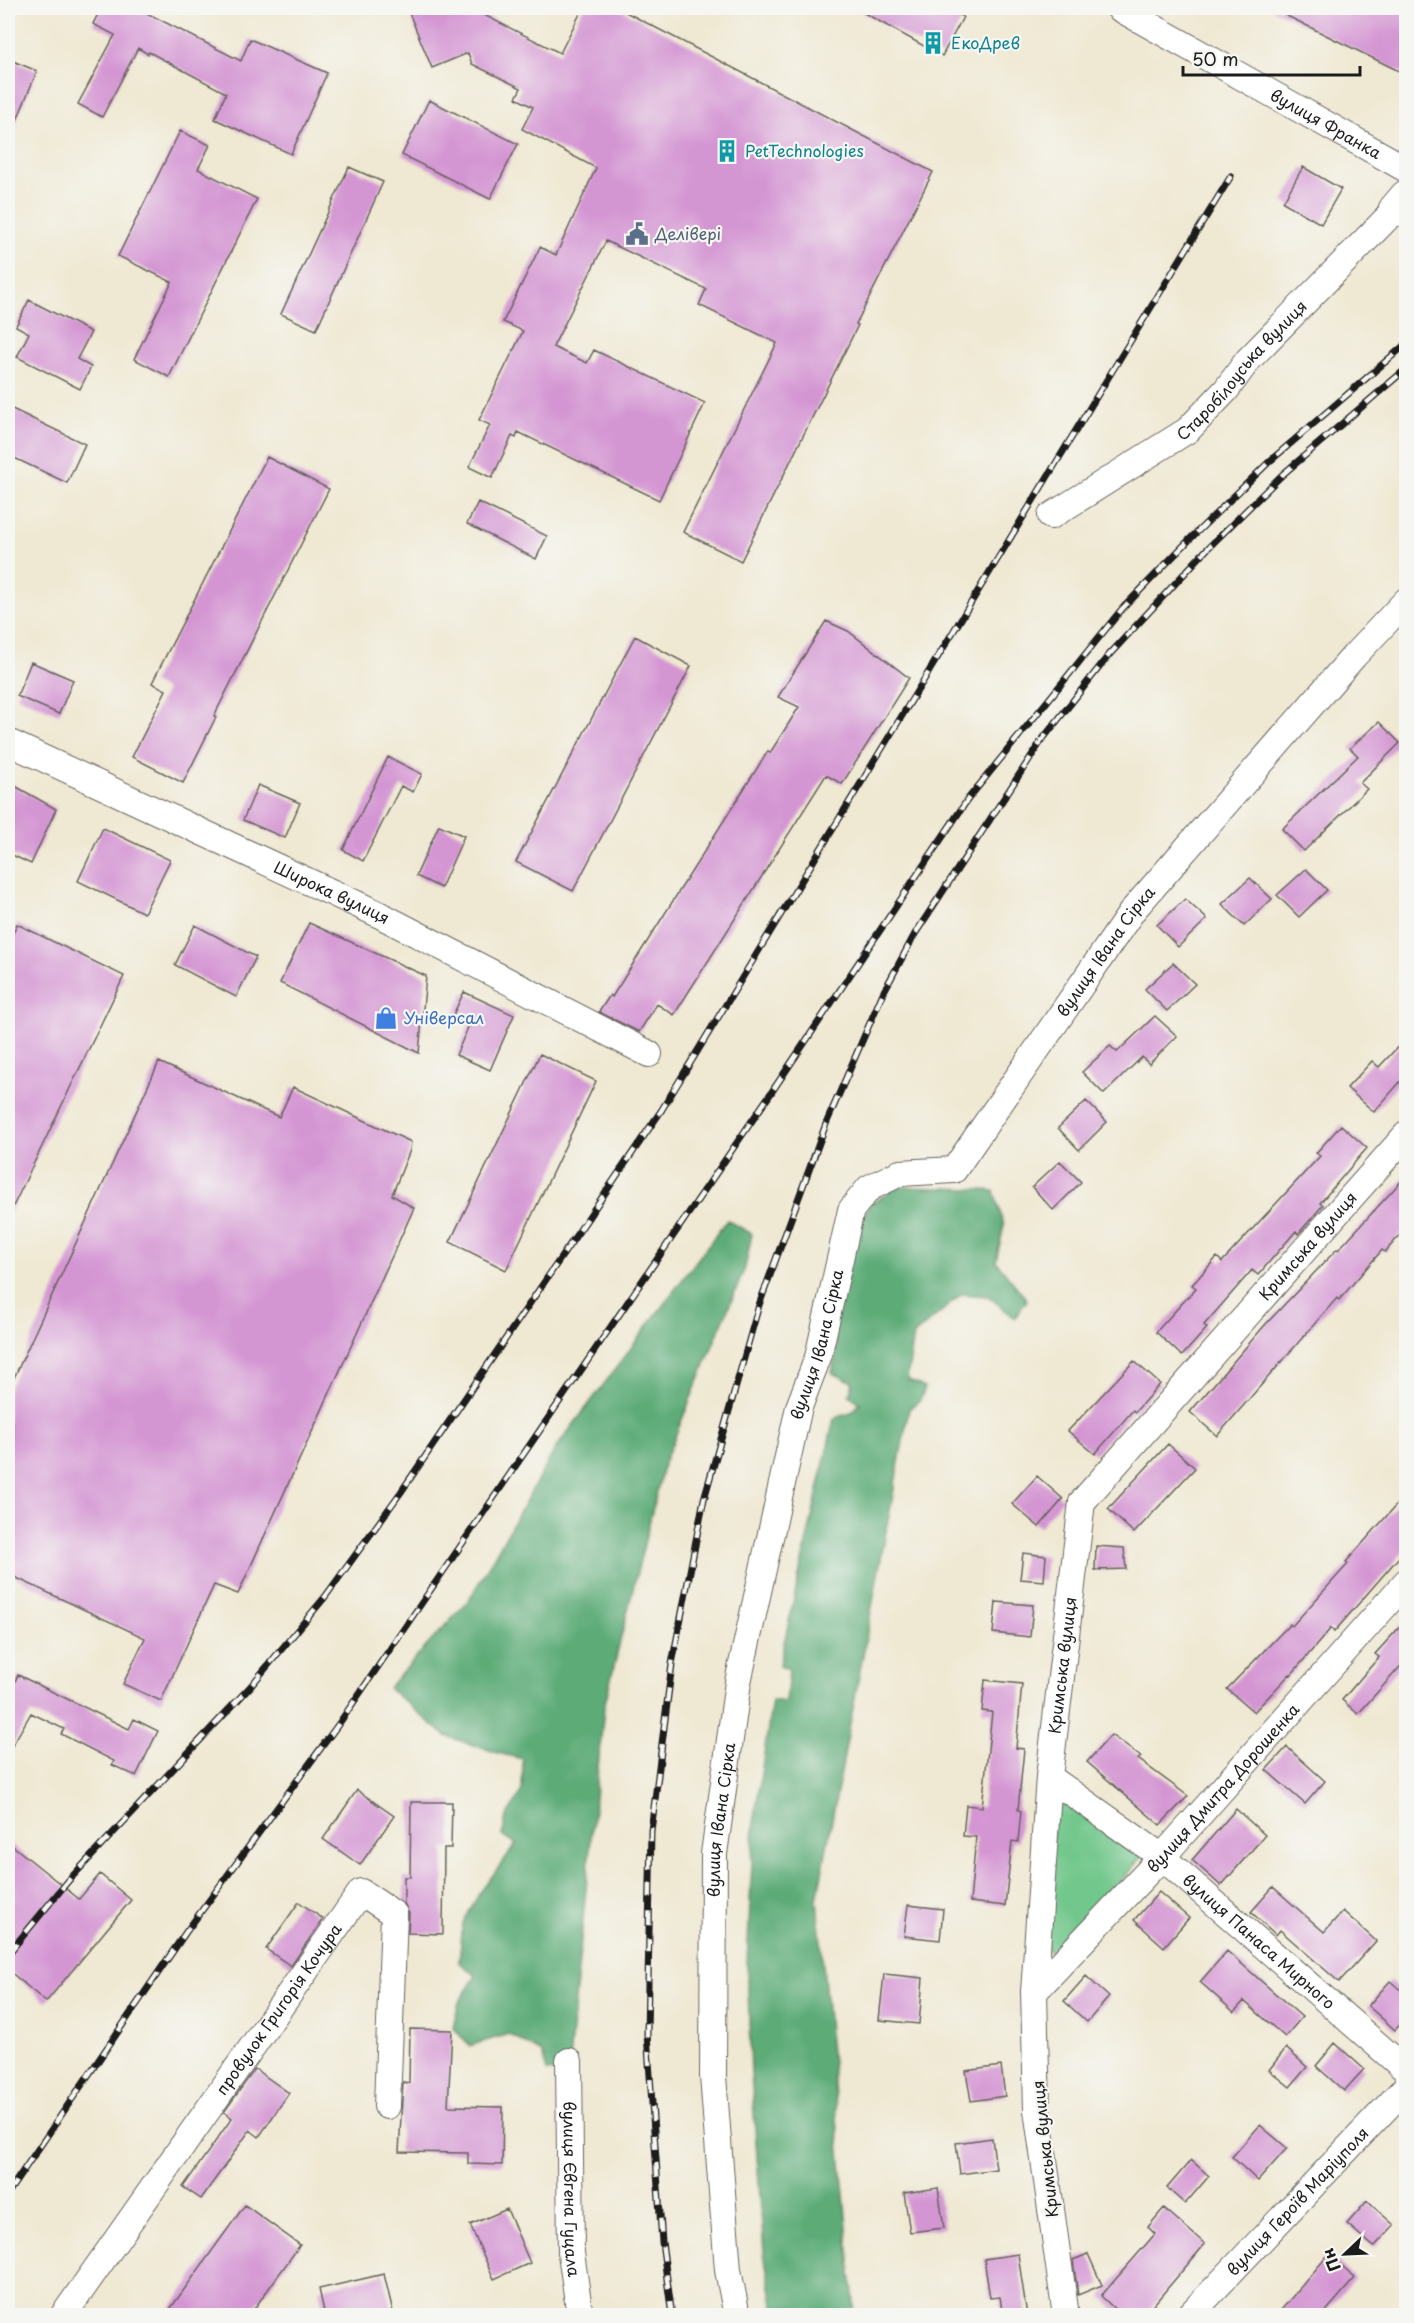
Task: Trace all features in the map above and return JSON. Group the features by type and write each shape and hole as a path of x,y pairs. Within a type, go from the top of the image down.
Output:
{"street":[{"name":"вулиця Франка","path":"1119,8 1407,169"},
{"name":"Старобілоуська вулиця","path":"1051,516 1188,430 1226,390 1248,360 1401,204"},
{"name":"вулиця Івана Сірка","path":"736,2316 728,2270 713,2076 714,1854 738,1682 800,1407 818,1357 851,1210 869,1188 900,1173 954,1170 1133,910 1354,656 1407,601"},
{"name":"Широка вулиця","path":"8,742 376,913 649,1054"},
{"name":"Кримська вулиця","path":"1066,2316 1037,2110 1034,1992 1049,1777 1082,1502 1407,1134"},
{"name":"вулиця Дмитра Дорошенка","path":"1034,1992 1162,1857 1407,1582"},
{"name":"вулиця Панаса Мирного","path":"1049,1777 1162,1857 1407,2070"},
{"name":"провулок Григорія Кочура","path":"63,2316 361,1892 394,1914 387,2106"},
{"name":"вулиця Євгена Гуцала","path":"569,2061 571,2253 580,2316"},
{"name":"вулиця Героїв Маріуполя","path":"1189,2316 1407,2087"}],"green space":[{"path":"900,1186 994,1191 1004,1225 996,1261 1027,1300 1015,1318 988,1296 962,1294 914,1335 907,1379 925,1388 920,1400 909,1409 817,1900 855,2315 775,2315 764,2253 751,2073 747,1963 754,1823 772,1700 786,1702 789,1669 779,1666 834,1418 851,1413 860,1403 849,1395 853,1382 832,1373 837,1345 830,1327 854,1234 870,1204"},
{"path":"727,1220 752,1234 745,1268 664,1463 604,1707 569,2061 557,2071 547,2072 542,2053 509,2034 469,2046 453,2027 459,2002 476,1976 459,1962 463,1923 479,1894 516,1844 503,1835 505,1820 522,1790 523,1759 446,1736 388,1688 469,1600 556,1448"},
{"path":"1056,1796 1156,1841 1052,1957 1043,1939"}],"building":[{"path":"101,8 137,8 241,61 250,39 327,73 291,154 215,119 226,93 138,48 102,117 78,104 115,35 93,24"},
{"path":"407,8 478,8 480,13 560,53 583,8 618,8 933,172 741,561 683,532 777,343 699,305 706,289 606,241 553,347 587,363 594,350 705,403 659,500 518,432 516,438 512,436 492,478 469,467 490,425 479,420 523,331 503,322 540,247 556,255 596,168 522,129 533,107 516,98 521,88 472,64 468,53 432,68"},
{"name":"ЕкоДрев","path":"855,8 946,8 963,17 942,56"},
{"path":"1271,8 1407,8 1407,75"},
{"path":"8,59 37,71 8,142"},
{"path":"429,100 518,144 490,199 402,155"},
{"path":"180,131 210,145 198,169 257,199 169,377 134,359 172,282 118,256"},
{"path":"349,167 383,182 316,330 281,314"},
{"path":"1303,167 1341,189 1321,224 1283,202"},
{"path":"29,300 91,332 77,359 91,367 80,389 17,357 29,333 16,326"},
{"path":"8,407 85,444 67,483 8,455"},
{"path":"267,457 329,489 214,716 216,717 183,783 132,757 166,690 152,683"},
{"path":"478,502 547,536 536,559 467,524"},
{"path":"826,621 848,631 909,678 842,784 826,775 674,1015 657,1004 639,1032 599,1012 610,995 612,997 768,751 770,753 799,707 778,697"},
{"path":"635,636 691,666 573,891 516,862"},
{"path":"31,662 73,680 59,714 17,696"},
{"path":"1379,722 1400,743 1360,783 1367,789 1304,851 1282,829 1358,756 1350,748"},
{"path":"388,757 422,774 413,792 401,786 363,861 343,850"},
{"path":"8,782 56,809 31,864 8,853"},
{"path":"258,785 300,803 285,838 243,820"},
{"path":"439,825 464,836 441,888 416,876"},
{"path":"103,828 170,860 144,913 78,881"},
{"path":"1306,869 1327,890 1299,917 1277,895"},
{"path":"1250,878 1272,899 1244,926 1222,904"},
{"path":"1185,899 1207,919 1178,947 1157,925"},
{"name":"Універсал","path":"309,923 426,976 419,1053 280,983"},
{"path":"17,924 124,976 8,1217 8,944"},
{"path":"195,925 256,957 236,997 175,965"},
{"path":"1173,963 1195,984 1167,1011 1145,989"},
{"path":"464,992 514,1015 490,1070 456,1055 469,1025 452,1017"},
{"path":"1155,1016 1177,1036 1149,1064 1142,1057 1104,1094 1082,1072 1110,1046 1117,1052"},
{"path":"1407,1037 1407,1074 1374,1112 1347,1088 1372,1061 1379,1067"},
{"path":"540,1054 596,1081 506,1270 450,1242"},
{"path":"159,1062 279,1117 293,1087 411,1142 392,1195 414,1208 238,1594 214,1585 161,1701 123,1684 145,1638 8,1574 8,1391"},
{"path":"1086,1101 1107,1122 1079,1150 1058,1128"},
{"path":"1341,1125 1367,1148 1320,1203 1323,1205 1298,1234 1296,1231 1258,1275 1252,1270 1204,1325 1207,1328 1182,1356 1156,1332 1196,1288 1192,1285 1217,1257 1222,1262 1320,1156 1316,1153"},
{"path":"1060,1161 1081,1182 1053,1210 1032,1187"},
{"path":"1407,1175 1407,1227 1385,1252 1382,1250 1339,1300 1337,1298 1217,1436 1190,1412 1265,1325"},
{"path":"1134,1361 1160,1384 1135,1412 1133,1410 1095,1454 1068,1431"},
{"path":"1168,1444 1195,1468 1134,1533 1108,1509"},
{"path":"1037,1476 1063,1499 1039,1527 1012,1504"},
{"path":"1407,1493 1407,1548 1334,1632 1331,1628 1291,1675 1254,1712 1227,1689 1290,1624 1292,1626 1348,1564 1346,1562"},
{"path":"1096,1546 1124,1548 1126,1569 1095,1570"},
{"path":"1023,1553 1046,1556 1044,1581 1020,1579"},
{"path":"996,1602 1033,1605 1030,1637 993,1633"},
{"path":"1407,1619 1407,1659 1358,1714 1342,1700 1379,1657 1375,1654"},
{"path":"18,1675 129,1729 134,1719 158,1731 136,1776 112,1765 114,1761 61,1734 64,1729 31,1713 8,1753 8,1697"},
{"path":"985,1680 1022,1684 1016,1748 1024,1749 1018,1810 1021,1811 1018,1842 1012,1841 1005,1906 970,1902 976,1837 963,1836 966,1805 982,1807 992,1712 982,1711"},
{"path":"1111,1735 1141,1757 1138,1759 1188,1796 1160,1825 1087,1762"},
{"path":"1287,1747 1325,1781 1305,1804 1266,1770"},
{"path":"357,1790 394,1816 360,1865 323,1839"},
{"path":"411,1802 452,1802 451,1848 444,1848 443,1934 408,1933 409,1914 404,1903 404,1877 410,1877"},
{"path":"1236,1809 1265,1835 1221,1886 1192,1860"},
{"path":"8,1842 79,1899 100,1874 131,1900 46,2002 8,1970"},
{"path":"1273,1887 1324,1932 1343,1911 1376,1941 1339,1982 1280,1930 1276,1935 1251,1912"},
{"path":"1159,1892 1189,1918 1164,1947 1134,1920"},
{"path":"299,1902 323,1919 291,1966 266,1949"},
{"path":"908,1905 943,1909 940,1940 904,1936"},
{"path":"1227,1951 1302,2017 1285,2037 1244,2001 1234,2012 1200,1982"},
{"path":"884,1974 923,1978 919,2024 879,2020"},
{"path":"1086,1976 1109,1997 1087,2022 1064,2001"},
{"path":"1390,1981 1407,1995 1407,2017 1395,2030 1368,2006"},
{"path":"410,2029 452,2030 448,2106 503,2107 502,2165 468,2164 468,2153 399,2152 403,2082 409,2083"},
{"path":"1335,2043 1364,2069 1344,2091 1316,2066"},
{"path":"1286,2048 1307,2067 1290,2087 1269,2070"},
{"path":"1001,2066 1005,2096 971,2101 966,2071"},
{"path":"255,2069 289,2093 259,2137 250,2130 201,2199 183,2187 232,2118 224,2112"},
{"path":"1260,2125 1287,2148 1258,2181 1232,2157"},
{"path":"992,2138 996,2169 960,2174 956,2143"},
{"path":"1191,2160 1209,2176 1185,2204 1167,2188"},
{"path":"938,2188 944,2228 910,2232 904,2193"},
{"path":"1367,2201 1394,2225 1374,2247 1347,2224"},
{"path":"245,2205 300,2245 249,2316 165,2316"},
{"path":"1164,2208 1205,2244 1144,2316 1122,2316 1101,2296 1155,2234 1148,2227"},
{"path":"507,2209 530,2263 494,2279 470,2225"},
{"path":"1018,2254 1027,2316 1003,2316 1000,2297 990,2298 984,2259"},
{"path":"1088,2254 1102,2285 1078,2295 1073,2260"},
{"path":"1328,2255 1355,2278 1322,2316 1276,2316"},
{"path":"384,2274 394,2316 325,2316 319,2289"}],"railway":[{"path":"8,1954 69,1880 250,1687 325,1597 401,1492 661,1111 1231,176"},
{"path":"8,2193 186,1932 340,1722 771,1093 968,799 1122,609 1270,461 1406,344"},
{"path":"672,2316 662,2242 647,2034 651,1831 672,1664 704,1499 759,1305 826,1124 883,993 915,934 1042,740 1109,655 1208,548 1282,475 1406,369"}],"place":[{"name":"ЕкоДрев","path":"933,43"},
{"name":"PetTechnologies","path":"727,151"},
{"name":"Делівері","path":"637,234"},
{"name":"Універсал","path":"386,1018"}]}
